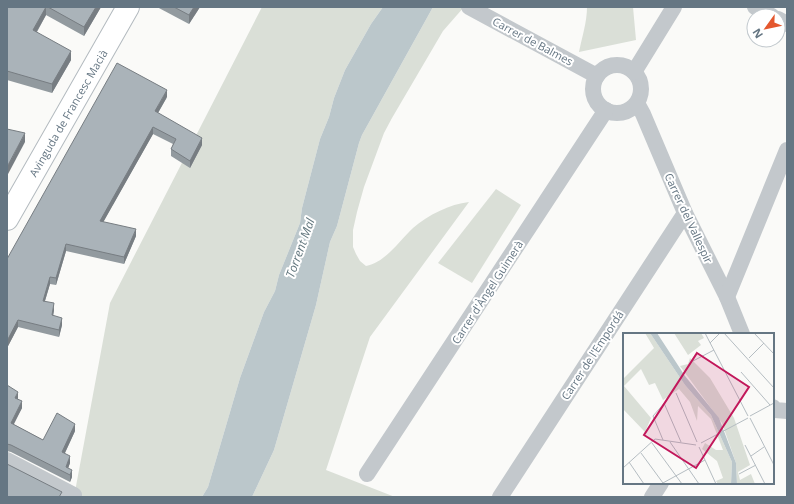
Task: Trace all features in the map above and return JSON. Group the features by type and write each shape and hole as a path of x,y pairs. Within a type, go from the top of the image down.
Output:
{"street":[{"name":"Avinguda de Francesc Macià","path":"7,219 128,7"},
{"name":"Carrer de Balmes","path":"470,7 591,73"},
{"path":"634,72 674,7"},
{"path":"615,65 629,68 634,72 638,77 641,90 637,103 632,108 620,113 606,110 600,106 596,99 591,73 602,71 615,65"},
{"name":"Carrer del Vallespir","path":"637,103 685,213 727,297 742,333"},
{"name":"Carrer d'Àngel Guimerà","path":"367,474 606,110"},
{"path":"727,297 787,150"},
{"name":"Carrer de l'Empordá","path":"500,497 685,213"},
{"path":"774,410 787,411"},
{"path":"7,460 74,495"},
{"path":"652,497 660,484"}],"shaded area":[{"path":"262,7 383,7 371,24 345,70 334,98 329,117 320,139 302,208 300,223 279,275 275,291 264,312 240,378 208,487 202,497 74,497 110,303"},
{"path":"433,7 464,7 443,31 384,133 364,187 357,212 353,230 353,247 360,261 366,266 373,264 386,256 413,228 425,219 454,205 469,202 370,337 326,470 395,497 252,497 274,450 316,305 330,242 337,226 359,143"},
{"path":"587,7 633,7 636,40 579,52"},
{"path":"496,189 521,205 472,283 438,263"}],"water":[{"name":"Torrent Mal","path":"383,7 433,7 359,143 337,226 330,242 316,305 274,450 252,497 202,497 208,487 240,378 264,312 275,291 279,275 300,223 302,208 320,139 329,117 334,98 345,70 371,24"}],"building":[{"path":"7,7 46,7 33,30 71,51 52,84 7,71"},
{"path":"48,7 96,7 84,27"},
{"path":"174,7 194,7 189,15"},
{"path":"117,63 167,90 155,111 202,138 190,161 171,149 176,139 153,127 100,221 136,229 124,257 66,244 56,278 50,277 43,301 54,303 52,315 62,318 59,330 18,320 7,341 7,259"},
{"path":"7,129 25,133 7,167"},
{"path":"7,385 18,392 15,398 22,401 11,423 43,440 57,413 75,424 62,452 70,456 66,467 72,470 70,475 7,444"},
{"path":"7,464 62,492 59,497 7,496"}]}
